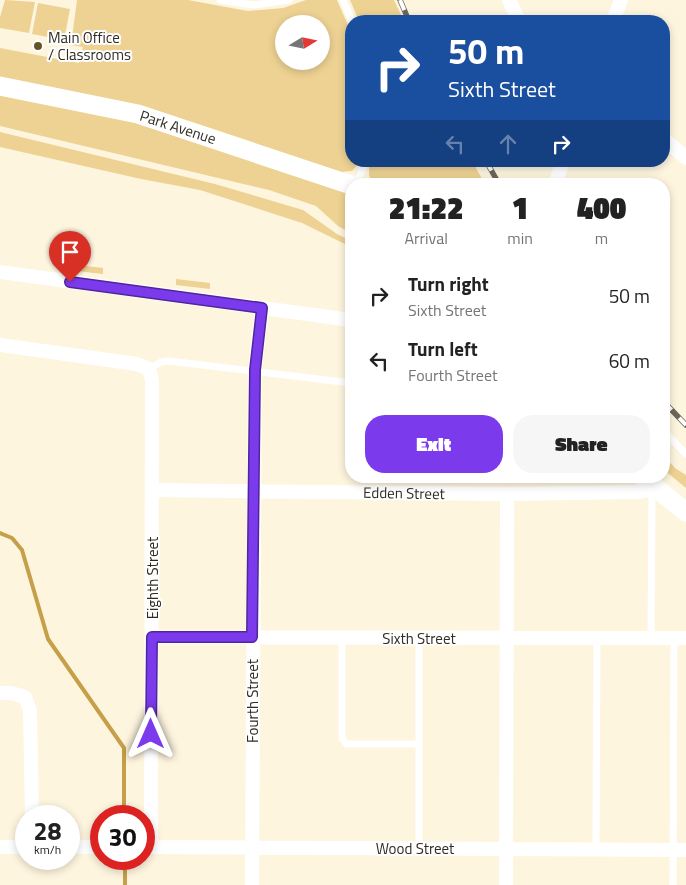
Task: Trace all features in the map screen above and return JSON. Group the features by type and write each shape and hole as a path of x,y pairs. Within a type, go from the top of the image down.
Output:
{"main road":[{"name":"Park Avenue","path":"0,86 138,114 345,183"},
{"path":"649,485 686,512"}],"street":[{"path":"509,0 516,15"},
{"path":"615,15 621,0"},
{"path":"670,144 686,158"},
{"path":"0,272 345,319"},
{"name":"Fourth Street","path":"252,885 255,370 262,308"},
{"path":"0,345 137,364 149,369"},
{"name":"Eighth Street","path":"148,805 152,637 152,380 149,369"},
{"name":"Edden Street","path":"152,490 507,494 649,485"},
{"path":"506,885 507,494"},
{"name":"Sixth Street","path":"152,637 680,638"},
{"path":"0,693 11,693 24,697 30,710 32,805"},
{"path":"0,846 15,847"},
{"name":"Wood Street","path":"155,847 680,850"}],"lane":[{"path":"220,0 254,5 289,0"},
{"path":"343,0 349,15"},
{"path":"149,369 160,362 169,361 255,370 345,383"},
{"path":"670,437 686,454"},
{"path":"649,485 651,638"},
{"path":"342,638 342,738 346,744 419,744"},
{"path":"419,638 420,848"},
{"path":"596,849 597,638"},
{"path":"673,885 680,850 680,638"}],"shaded area":[{"path":"5,0 35,2 29,33 0,28 0,17"},
{"path":"77,0 188,0 248,11 283,8 306,0 337,0 345,18 345,167 356,167 352,171 341,172 0,78 0,48 79,63 83,47 71,45"},
{"path":"350,0 394,0 401,15 356,15"},
{"path":"38,3 70,9 64,40 32,34"},
{"path":"0,95 120,118 345,192 345,230 338,226 316,206 269,190 0,126"},
{"path":"0,132 215,184 303,210 345,238 345,244 302,223 200,190 141,179 0,147"},
{"path":"369,167 475,167 482,178 370,178"},
{"path":"69,264 103,268 103,274 68,270"},
{"path":"176,279 210,283 210,289 176,285"},
{"path":"670,463 686,475 686,488 670,475"}],"waterway":[{"path":"0,533 12,538 22,550 48,639 124,748 124,805"},
{"path":"125,870 125,885"}],"railway":[{"path":"400,0 406,15"},
{"path":"489,167 496,178"},
{"path":"670,408 686,425"}],"place":[{"name":"Main Office / Classrooms","path":"38,46"}],"route":[{"path":"70,282 262,308 255,370 252,637 152,637 151,734"}]}
